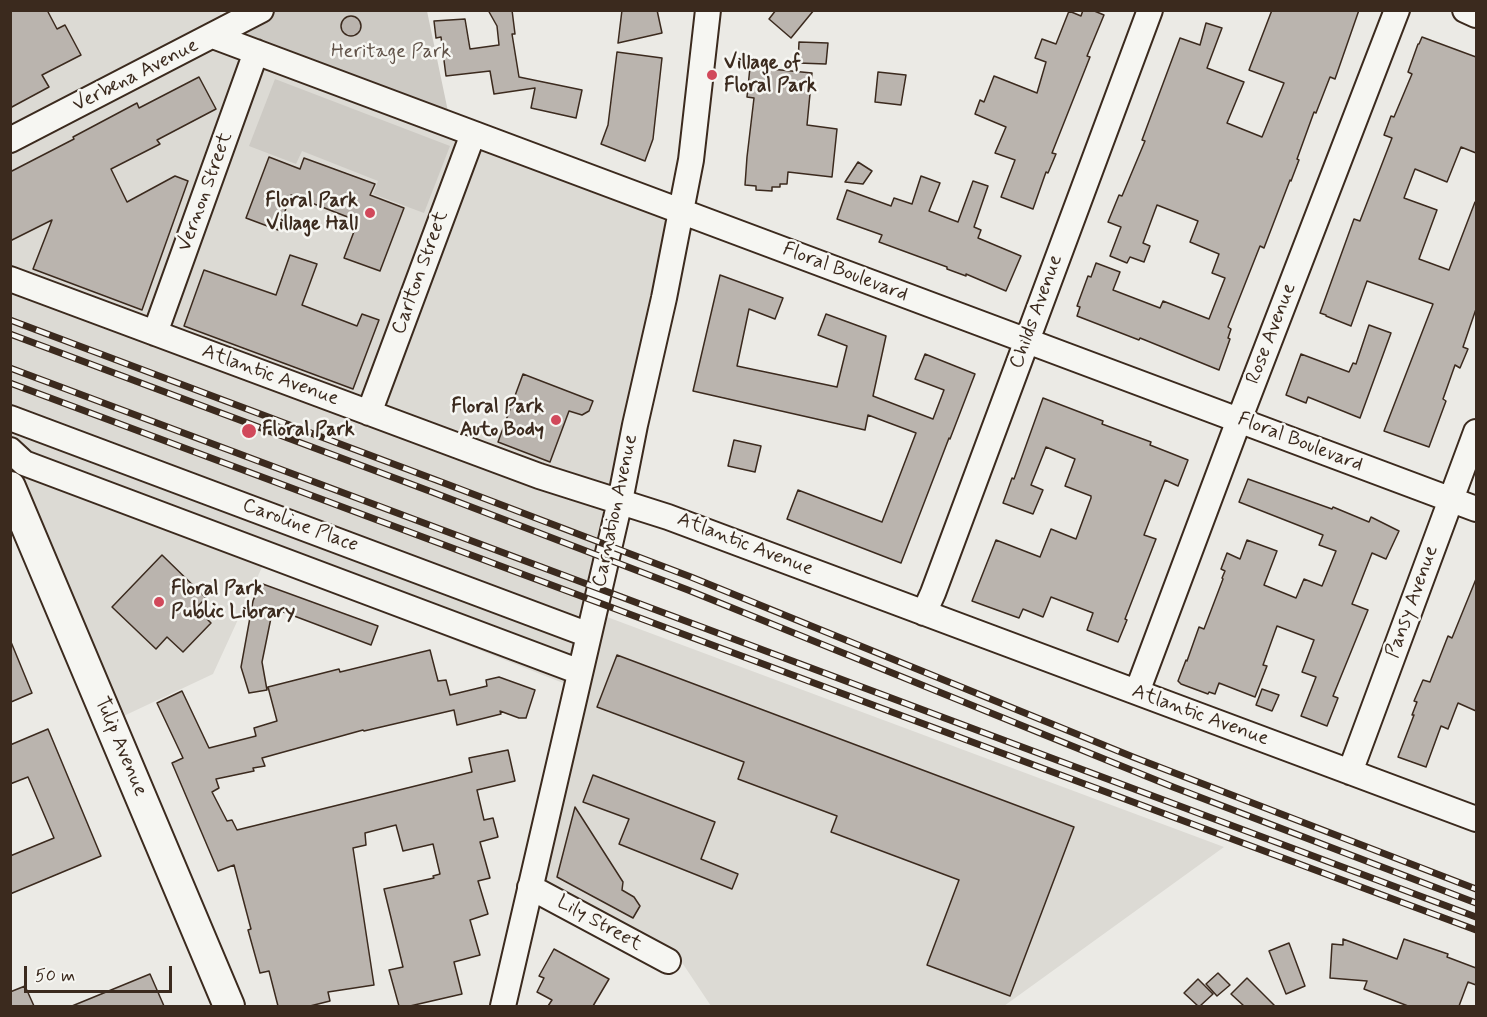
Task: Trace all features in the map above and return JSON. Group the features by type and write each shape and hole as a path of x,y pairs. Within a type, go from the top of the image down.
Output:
{"main road":[{"name":"Tulip Avenue","path":"10,487 229,1006"}],"street":[{"name":"Verbena Avenue","path":"10,140 261,10"},
{"name":"Carnation Avenue","path":"503,1006 620,501 664,298 691,160 708,10"},
{"name":"Childs Avenue","path":"924,613 1150,10"},
{"name":"Rose Avenue","path":"1137,692 1397,10"},
{"path":"1465,10 1476,15"},
{"name":"Floral Boulevard","path":"213,36 1476,509"},
{"name":"Vernon Street","path":"156,333 256,52"},
{"name":"Carlton Street","path":"369,413 473,134"},
{"name":"Atlantic Avenue","path":"10,279 539,476 668,517 1476,819"},
{"name":"Caroline Place","path":"10,418 589,635"},
{"name":"Pansy Avenue","path":"1350,772 1476,432"},
{"path":"10,450 24,463 580,672"},
{"name":"Lily Street","path":"530,887 668,962"}],"shaded area":[{"path":"11,11 219,11 229,30 678,208 599,614 1224,847 1004,1006 711,1006 677,955 535,877 581,690 263,565 213,674 113,721 28,523 11,530"}],"green space":[{"name":"Heritage Park","path":"267,11 427,11 450,121 220,35"},
{"path":"275,79 450,146 424,213 373,194 378,181 302,151 296,164 249,146"}],"building":[{"path":"10,10 47,10 57,29 65,25 81,55 42,75 49,87 10,108"},
{"path":"488,10 512,10 515,34 512,34 519,77 582,90 576,118 531,108 535,88 494,94 490,71 446,76 441,37 436,38 434,21 465,19 470,49 499,45 497,26"},
{"path":"622,10 657,10 662,33 618,43"},
{"path":"776,10 814,10 791,38 769,19"},
{"path":"1083,10 1092,10 1104,15 1052,153 1056,154 1048,173 1046,172 1033,209 1001,197 1015,160 995,153 1006,127 975,114 980,100 984,102 994,76 1037,93 1046,62 1035,58 1042,39 1056,44 1069,11 1081,16"},
{"path":"1272,10 1359,10 1335,79 1330,77 1316,113 1314,112 1291,181 1264,248 1260,246 1228,327 1231,329 1228,338 1230,339 1219,370 1140,338 1139,340 1077,316 1080,307 1077,306 1088,276 1091,277 1096,263 1120,272 1113,290 1160,308 1163,301 1209,319 1225,278 1212,273 1219,254 1190,242 1198,221 1157,205 1143,243 1150,246 1144,262 1130,257 1127,263 1110,256 1121,227 1108,222 1119,195 1122,196 1145,141 1142,140 1180,38 1200,45 1206,23 1222,28 1207,68 1244,82 1227,123 1262,137 1284,83 1249,70"},
{"path":"351,16 358,19 361,26 358,33 351,36 344,33 341,26 344,19"},
{"path":"1422,37 1476,57 1476,153 1461,147 1447,182 1415,169 1404,198 1437,210 1419,259 1449,270 1476,202 1476,309 1463,347 1468,349 1460,368 1455,365 1443,399 1446,401 1429,447 1384,431 1433,304 1367,281 1351,326 1320,313 1354,219 1360,221 1392,138 1384,135 1412,74 1408,72"},
{"path":"799,42 828,43 826,64 798,63"},
{"path":"617,52 662,58 653,139 645,161 601,144 608,125"},
{"path":"750,67 812,73 807,125 837,129 832,177 788,172 787,184 772,187 772,191 756,190 756,186 745,185 754,98 747,97"},
{"path":"878,72 906,75 901,105 875,102"},
{"path":"199,77 216,109 157,140 160,144 111,169 127,202 175,176 188,181 142,310 33,269 52,220 10,241 10,172 137,103 139,108"},
{"name":"Floral Park Village Hall","path":"269,157 300,169 304,158 375,184 370,195 404,208 380,271 344,258 358,221 291,195 278,230 246,218"},
{"path":"858,162 872,171 863,184 845,182"},
{"path":"921,176 940,183 929,211 958,222 973,181 988,186 974,227 981,230 978,238 1021,256 1006,291 879,242 882,235 837,219 847,190 891,206 894,198 912,204"},
{"path":"290,255 317,264 302,305 357,326 362,314 379,320 353,389 184,326 204,270 276,295"},
{"path":"720,275 783,298 775,319 749,309 737,366 837,387 847,346 818,335 826,314 886,336 873,396 933,419 944,390 915,379 925,354 975,374 901,563 787,519 798,490 882,522 916,433 868,415 865,430 693,391"},
{"path":"1369,325 1391,333 1360,418 1308,397 1306,403 1286,395 1301,354 1349,372 1353,363 1356,364"},
{"path":"523,374 593,401 589,411 582,415 569,411 550,462 498,442"},
{"path":"1043,398 1103,421 1102,424 1151,442 1150,445 1188,460 1178,486 1165,480 1144,535 1156,539 1118,642 1087,630 1093,613 1051,597 1043,617 1023,609 1019,618 972,601 996,540 1040,557 1051,529 1076,539 1091,498 1091,496 1065,486 1075,459 1046,447 1031,485 1043,490 1033,514 1003,503"},
{"path":"734,440 761,446 755,472 728,466"},
{"path":"1248,479 1332,509 1333,507 1369,522 1371,517 1399,531 1386,559 1372,553 1352,604 1368,610 1333,696 1338,698 1327,726 1301,716 1316,677 1302,672 1314,640 1277,626 1263,665 1267,666 1255,697 1219,683 1215,694 1209,692 1208,694 1178,681 1199,627 1204,629 1223,579 1225,571 1221,569 1227,553 1240,559 1247,540 1277,551 1264,585 1296,598 1304,579 1322,586 1336,551 1319,545 1323,535 1239,502"},
{"name":"Floral Park Public Library","path":"162,555 206,598 196,608 211,623 183,652 167,637 156,649 112,607"},
{"path":"1476,579 1476,711 1458,703 1448,729 1441,726 1426,767 1398,757 1414,715 1412,715 1417,702 1414,701 1423,680 1430,682 1448,636 1452,638"},
{"path":"260,583 378,626 371,645 273,608 262,662 267,690 249,693 241,667 253,601"},
{"path":"11,642 32,693 11,702"},
{"path":"430,650 438,681 446,680 450,695 487,686 486,680 499,677 535,690 526,718 519,718 500,711 501,714 457,725 454,710 363,730 262,758 265,766 253,768 254,771 216,779 219,788 212,792 227,821 232,820 237,830 472,772 469,758 508,750 515,781 477,790 484,820 493,818 498,837 480,842 490,878 478,881 488,914 470,920 480,955 454,962 462,994 410,1006 399,1006 389,970 403,967 384,889 434,878 433,876 440,874 433,844 403,851 396,825 365,833 366,845 353,848 374,985 328,992 330,1001 310,1006 278,1006 269,971 260,973 234,865 218,871 172,763 183,758 157,703 182,691 209,748 256,736 254,728 277,721 268,687"},
{"path":"617,655 1074,827 1010,996 927,965 959,880 831,832 837,816 738,779 744,762 597,707"},
{"path":"1262,689 1279,695 1272,711 1256,705"},
{"path":"48,729 101,856 10,894 10,856 54,838 28,777 10,784 10,745"},
{"path":"593,775 715,822 701,859 738,874 732,889 619,844 629,819 583,802"},
{"path":"575,807 623,882 622,890 634,897 640,906 633,918 557,877"},
{"path":"1343,939 1397,959 1404,939 1448,954 1447,957 1476,968 1476,985 1468,982 1459,1006 1408,1006 1364,989 1367,981 1330,978 1332,944 1343,945"},
{"path":"1289,943 1305,986 1286,994 1269,951"},
{"path":"554,949 609,979 593,1006 548,1006 552,1000 537,992 544,978 539,976"},
{"path":"1218,973 1230,985 1217,996 1206,984"},
{"path":"150,974 164,1006 72,1006"},
{"path":"1247,978 1275,1006 1244,1006 1231,994"},
{"path":"1198,979 1213,994 1200,1006 1184,993"},
{"path":"25,986 34,1006 10,1006 10,992"}],"railway":[{"path":"10,320 691,577 1133,757 1476,889"},
{"path":"10,334 688,590 1173,787 1476,903"},
{"path":"10,368 1476,917"},
{"path":"10,383 1476,930"}],"place":[{"name":"Village of Floral Park","path":"712,75"},
{"name":"Floral Park Village Hall","path":"370,213"},
{"name":"Floral Park Auto Body","path":"556,420"},
{"name":"Floral Park","path":"249,431"},
{"name":"Floral Park Public Library","path":"159,602"}]}
